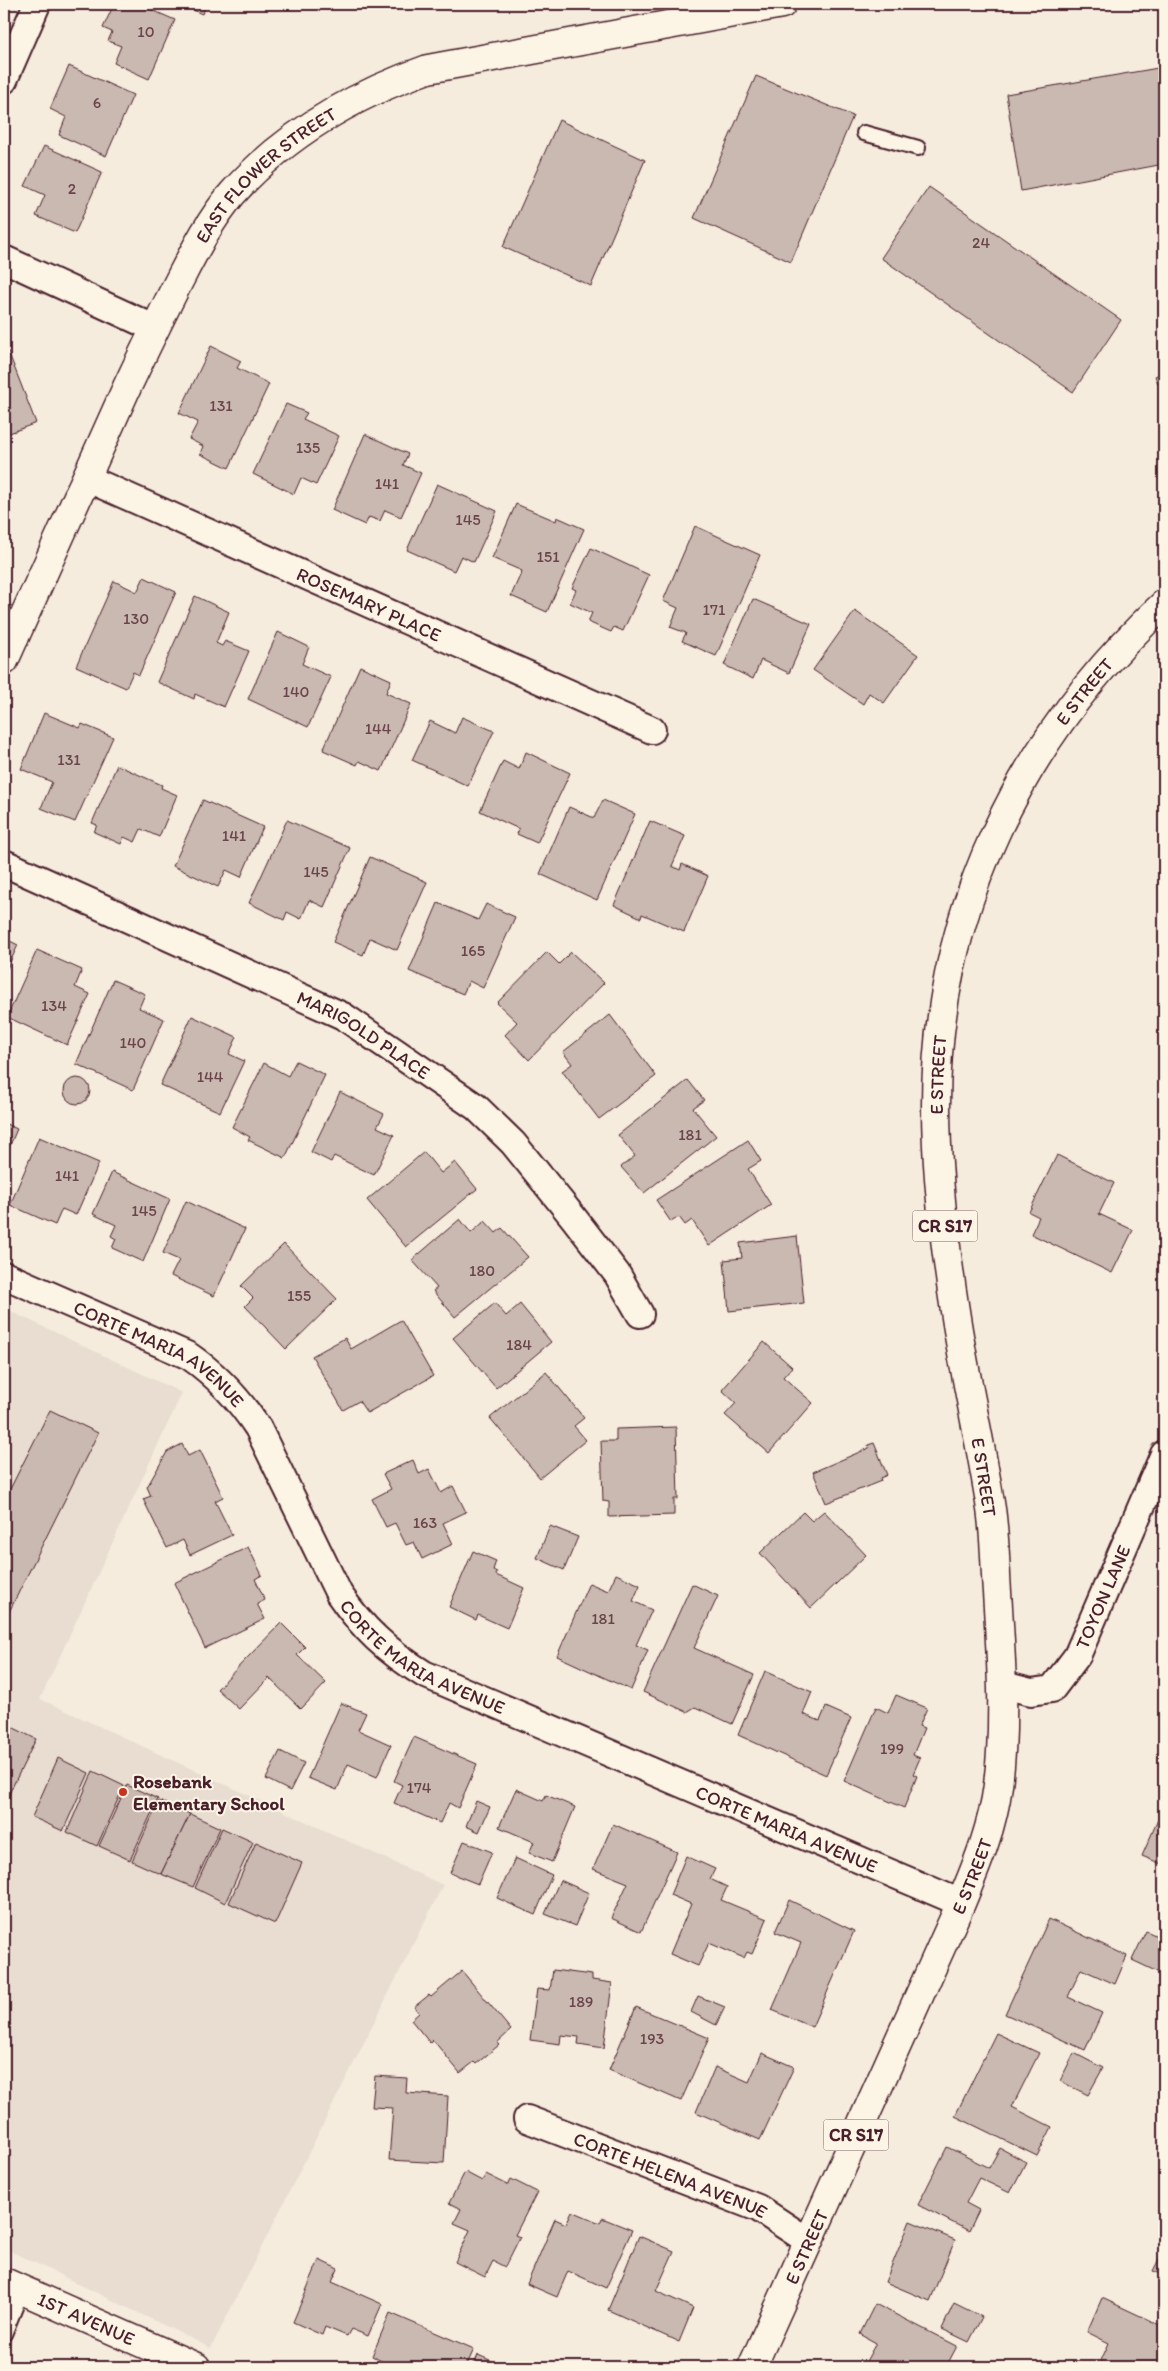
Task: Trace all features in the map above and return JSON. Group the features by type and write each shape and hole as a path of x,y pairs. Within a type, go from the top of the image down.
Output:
{"main road":[{"name":"EAST FLOWER STREET","path":"4,661 154,328 210,222 257,168 320,119 354,99 391,82 428,69 782,4"},
{"name":"E STREET","path":"752,2367 961,1903 984,1848 998,1786 1003,1685 991,1511 955,1311 937,1154 936,1104 944,1004 956,944 981,866 1004,813 1031,765 1060,719 1094,676 1131,635 1164,604"},
{"name":"1ST AVENUE","path":"13,2286 196,2367"}],"street":[{"path":"4,80 37,4"},
{"path":"4,259 154,328"},
{"name":"ROSEMARY PLACE","path":"86,478 652,730"},
{"name":"MARIGOLD PLACE","path":"4,863 343,1016 469,1102 513,1143 560,1201 617,1274 640,1314"},
{"name":"CORTE MARIA AVENUE","path":"4,1275 189,1356 216,1376 241,1404 258,1428 339,1594 354,1616 373,1637 398,1658 430,1676 961,1903"},
{"name":"TOYON LANE","path":"1003,1685 1031,1692 1052,1689 1077,1656 1164,1454"},
{"name":"CORTE HELENA AVENUE","path":"527,2119 758,2208 808,2241"}],"lane":[{"path":"864,134 918,148"},
{"path":"4,2334 13,2286"}],"shaded area":[{"name":"Rosebank Elementary School","path":"4,1308 182,1393 40,1699 443,1885 211,2348 4,2248"}],"building":[{"path":"114,4 138,4 175,20 149,79 114,63 121,46 108,41 112,32 103,28"},
{"path":"180,4 207,4 202,14"},
{"path":"69,66 133,95 106,156 59,135 66,117 50,109"},
{"path":"1164,67 1164,164 1021,191 1006,94"},
{"path":"756,76 853,116 791,262 694,218"},
{"path":"559,120 645,160 591,286 503,247"},
{"path":"44,146 102,172 75,233 36,216 45,195 25,186"},
{"path":"929,187 1121,320 1073,392 881,258"},
{"path":"211,346 241,361 237,368 269,384 229,468 200,454 203,446 189,439 198,422 179,413"},
{"path":"8,351 36,423 7,434 4,426 4,353"},
{"path":"1164,372 1164,398 1155,376"},
{"path":"286,404 307,413 303,419 339,436 316,485 301,478 294,494 253,474"},
{"path":"365,434 408,454 403,465 421,473 401,517 385,510 380,521 369,517 365,525 332,510"},
{"path":"437,484 497,511 474,562 461,556 454,571 407,550"},
{"path":"516,504 556,521 557,517 584,529 547,612 511,596 522,571 492,558"},
{"path":"695,526 760,555 716,656 682,641 686,633 670,627 678,608 663,601"},
{"path":"591,548 649,575 623,631 614,627 611,632 588,622 592,613 570,603 576,590 572,588"},
{"path":"144,577 176,592 139,675 133,672 126,688 76,666 114,581 137,592"},
{"path":"195,596 229,612 216,643 222,646 225,641 249,651 224,707 195,694 194,699 157,682"},
{"path":"753,599 811,624 789,673 761,660 753,679 724,665"},
{"path":"855,611 918,655 884,703 869,693 863,704 813,670"},
{"path":"278,632 309,647 302,664 331,677 308,727 248,699"},
{"path":"360,666 391,680 386,693 411,704 381,771 359,761 357,765 323,750"},
{"path":"44,713 80,728 82,724 113,737 75,822 41,808 52,782 21,769"},
{"path":"462,717 494,731 468,786 412,760 430,721 455,733"},
{"path":"526,752 570,773 537,843 517,834 519,829 480,811 503,761 519,769"},
{"path":"117,765 162,785 161,788 177,795 159,837 141,829 135,842 124,837 121,844 94,832 97,825 92,823"},
{"path":"203,800 263,827 241,877 226,870 218,887 173,866"},
{"path":"603,800 635,814 597,900 540,874 569,807 594,818"},
{"path":"287,820 350,848 324,907 309,900 301,919 287,912 284,920 249,903"},
{"path":"650,821 685,836 672,866 680,870 682,864 708,876 684,932 642,914 641,918 614,905"},
{"path":"370,857 427,882 397,950 370,938 363,955 333,942"},
{"path":"438,903 478,920 486,904 515,917 483,988 469,981 463,994 409,971"},
{"path":"4,938 18,945 4,975"},
{"path":"37,950 82,970 75,987 90,994 67,1045 7,1017"},
{"path":"547,952 559,964 571,952 604,983 529,1060 505,1035 517,1022 497,1003"},
{"path":"113,980 145,994 139,1008 164,1019 133,1090 76,1064"},
{"path":"610,1015 656,1076 599,1119 562,1071 572,1064 563,1052"},
{"path":"192,1016 237,1037 229,1054 244,1061 220,1112 160,1085"},
{"path":"296,1061 325,1075 285,1158 248,1140 250,1137 232,1127 264,1063 288,1076"},
{"path":"77,1078 86,1082 90,1091 86,1100 77,1104 68,1100 64,1091 68,1082"},
{"path":"688,1080 704,1100 693,1108 716,1136 644,1193 621,1167 635,1156 618,1135"},
{"path":"340,1092 384,1114 377,1127 394,1135 374,1175 334,1156 331,1162 311,1152"},
{"path":"4,1123 17,1129 4,1159"},
{"path":"39,1137 99,1163 76,1215 62,1209 55,1225 10,1205"},
{"path":"748,1140 761,1161 748,1169 771,1205 709,1246 692,1220 685,1225 679,1217 671,1222 656,1200"},
{"path":"424,1152 441,1173 455,1162 477,1189 406,1247 367,1200"},
{"path":"1057,1155 1114,1183 1099,1214 1133,1230 1112,1273 1031,1234 1039,1217 1029,1212"},
{"path":"112,1172 170,1199 143,1262 112,1248 116,1239 111,1236 116,1225 93,1214"},
{"path":"186,1201 245,1229 214,1296 171,1276 179,1260 163,1253"},
{"path":"460,1219 471,1233 485,1221 496,1233 502,1228 528,1257 455,1317 433,1291 437,1288 412,1260"},
{"path":"797,1236 804,1303 729,1311 724,1260 742,1258 740,1243"},
{"path":"284,1244 337,1299 286,1349 245,1306 253,1298 241,1286"},
{"path":"495,1303 506,1316 520,1304 551,1342 496,1388 453,1338"},
{"path":"401,1320 433,1376 367,1413 359,1401 343,1410 312,1356 345,1338 351,1349"},
{"path":"764,1342 792,1367 783,1377 813,1403 769,1453 725,1415 736,1403 722,1390"},
{"path":"546,1372 584,1418 574,1426 586,1440 540,1478 490,1418"},
{"path":"50,1410 98,1433 4,1622 4,1501"},
{"path":"676,1427 678,1499 674,1499 674,1515 609,1517 609,1502 603,1501 601,1441 616,1441 616,1429"},
{"path":"874,1443 887,1475 880,1478 881,1481 826,1503 813,1472 869,1448 868,1445"},
{"path":"182,1444 188,1456 200,1450 223,1497 215,1501 232,1535 190,1555 183,1540 167,1548 143,1499 151,1496 147,1487 167,1452"},
{"path":"413,1460 419,1474 429,1469 441,1493 453,1486 466,1512 443,1523 453,1544 422,1559 414,1542 406,1545 395,1523 386,1527 372,1499 391,1489 383,1474"},
{"path":"824,1511 866,1555 811,1608 760,1553 803,1512 812,1521"},
{"path":"550,1526 578,1537 564,1570 537,1558"},
{"path":"248,1547 262,1575 255,1579 265,1600 257,1604 265,1619 205,1648 174,1583"},
{"path":"473,1551 496,1561 493,1570 497,1572 496,1575 524,1588 507,1628 478,1615 476,1620 449,1607"},
{"path":"616,1574 640,1585 633,1601 652,1610 636,1645 648,1650 631,1690 557,1656 589,1583 608,1591"},
{"path":"692,1584 718,1596 694,1648 754,1675 732,1724 695,1707 687,1712 643,1692"},
{"path":"281,1623 305,1647 297,1655 326,1683 301,1709 269,1678 239,1709 217,1689"},
{"path":"765,1671 812,1692 803,1714 820,1721 826,1707 851,1718 826,1775 738,1735"},
{"path":"896,1695 927,1708 919,1726 924,1728 913,1755 920,1758 913,1774 917,1776 904,1808 844,1781 876,1707 888,1713"},
{"path":"341,1703 366,1713 358,1730 391,1745 377,1777 348,1764 337,1790 308,1778"},
{"path":"4,1723 36,1739 4,1804"},
{"path":"414,1737 477,1764 458,1808 449,1803 440,1823 394,1803 402,1785 394,1781"},
{"path":"280,1751 304,1763 290,1791 266,1779"},
{"path":"58,1758 89,1773 63,1831 32,1817"},
{"path":"93,1771 124,1786 97,1846 67,1832"},
{"path":"127,1785 158,1799 130,1860 99,1846"},
{"path":"516,1789 543,1801 546,1795 575,1807 552,1862 529,1853 534,1842 499,1827"},
{"path":"159,1801 190,1814 161,1874 132,1861"},
{"path":"476,1801 490,1807 479,1832 466,1826"},
{"path":"1164,1806 1164,1865 1142,1856"},
{"path":"190,1814 220,1828 193,1887 161,1874"},
{"path":"613,1824 677,1852 641,1932 611,1918 628,1883 593,1869"},
{"path":"222,1828 253,1842 225,1903 195,1888"},
{"path":"464,1841 492,1852 478,1884 450,1873"},
{"path":"256,1842 302,1863 275,1924 229,1903"},
{"path":"686,1856 715,1869 710,1879 727,1887 721,1900 767,1919 752,1954 747,1952 744,1958 709,1943 698,1966 670,1954 691,1904 670,1895"},
{"path":"515,1858 552,1875 535,1915 497,1898"},
{"path":"560,1880 589,1893 575,1926 545,1914"},
{"path":"789,1900 854,1931 812,2027 772,2010 801,1943 775,1932"},
{"path":"1049,1919 1127,1956 1115,1984 1081,1969 1068,1997 1102,2013 1085,2050 1005,2014"},
{"path":"1146,1931 1164,1939 1164,1975 1132,1960"},
{"path":"553,1970 592,1975 592,1980 612,1983 604,2048 578,2044 579,2037 561,2035 560,2044 530,2040 537,1989 550,1990"},
{"path":"462,1971 511,2030 497,2043 499,2045 476,2064 474,2062 460,2073 433,2040 430,2043 411,2020 419,2013 414,2007 429,1995 431,1997"},
{"path":"698,1996 725,2007 716,2025 691,2012"},
{"path":"636,2007 709,2038 681,2101 609,2070"},
{"path":"996,2033 1039,2053 1012,2107 1052,2127 1037,2156 955,2116"},
{"path":"762,2053 794,2067 760,2140 696,2112 715,2067 749,2082"},
{"path":"1074,2053 1103,2068 1088,2095 1060,2081"},
{"path":"375,2076 407,2078 406,2093 448,2096 444,2163 389,2160 393,2108 372,2107"},
{"path":"947,2147 989,2168 1000,2148 1026,2162 1010,2193 979,2178 966,2203 979,2210 969,2231 918,2205"},
{"path":"465,2172 482,2181 486,2174 508,2185 511,2179 537,2192 515,2235 520,2237 505,2267 493,2261 485,2277 455,2262 470,2230 454,2223 461,2209 449,2203"},
{"path":"572,2211 600,2223 602,2218 632,2230 606,2288 568,2271 557,2297 527,2284 555,2219 566,2224"},
{"path":"910,2221 955,2240 930,2301 885,2282"},
{"path":"639,2236 674,2251 656,2291 693,2308 679,2342 608,2310"},
{"path":"1164,2249 1164,2276 1153,2271"},
{"path":"319,2260 338,2269 332,2282 382,2304 368,2336 351,2329 347,2336 325,2327 322,2335 293,2322"},
{"path":"1102,2298 1164,2327 1164,2367 1098,2367 1109,2343 1087,2332"},
{"path":"954,2303 982,2317 969,2342 942,2329"},
{"path":"875,2304 957,2346 946,2367 863,2367 876,2343 860,2334"},
{"path":"390,2313 474,2349 466,2367 449,2367 441,2364 440,2367 390,2367 372,2356"},
{"path":"478,2355 506,2367 473,2367"}],"place":[{"name":"Rosebank Elementary School","path":"123,1792"}]}
